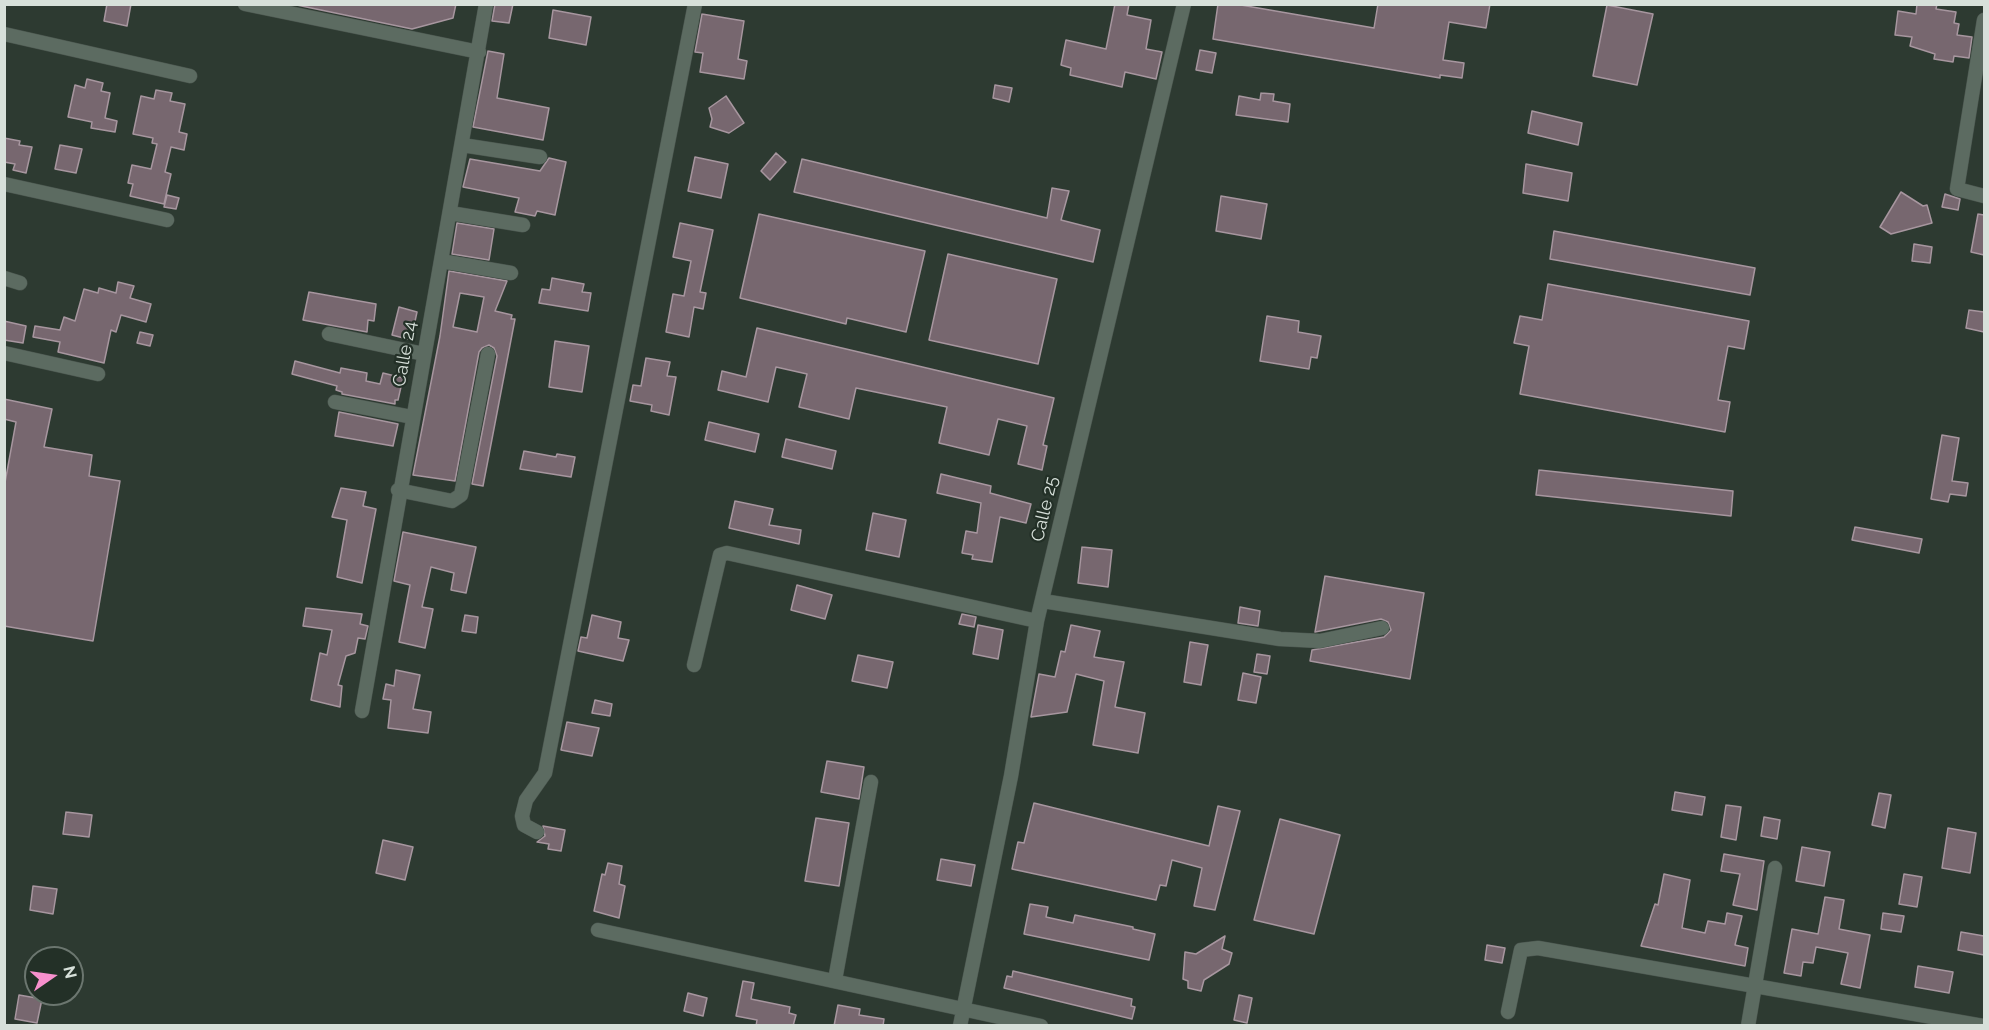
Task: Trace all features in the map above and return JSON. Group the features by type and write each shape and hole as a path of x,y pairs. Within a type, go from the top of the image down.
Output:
{"street":[{"path":"245,4 479,52"},
{"name":"Calle 24","path":"362,711 398,490 450,213 486,4"},
{"path":"537,832 524,825 522,816 526,800 545,773 695,4"},
{"name":"Calle 25","path":"960,1026 974,948 1011,776 1037,621 1184,4"},
{"path":"1984,20 1957,189 1984,196"},
{"path":"4,34 190,76"},
{"path":"462,144 540,157"},
{"path":"4,184 167,220"},
{"path":"450,213 523,225"},
{"path":"441,261 511,273"},
{"path":"4,278 20,283"},
{"path":"329,334 423,354"},
{"path":"4,353 98,374"},
{"path":"398,490 452,501 461,495 488,354"},
{"path":"335,402 412,417"},
{"path":"694,665 720,555 727,553 1037,621"},
{"path":"1043,601 1280,639 1320,641 1382,628"},
{"path":"835,980 871,782"},
{"path":"1748,1026 1753,985 1776,868"},
{"path":"598,930 1041,1026"},
{"path":"1508,1012 1521,950 1538,948 1983,1026"}],"building":[{"path":"107,4 131,4 127,26 104,21"},
{"path":"292,4 456,4 453,18 412,29"},
{"path":"495,4 513,4 509,23 492,21"},
{"path":"1115,4 1129,4 1127,15 1151,20 1146,49 1162,52 1156,79 1125,72 1122,87 1070,75 1071,68 1061,65 1066,40 1106,49"},
{"path":"1218,4 1235,4 1374,28 1378,4 1490,4 1486,28 1449,22 1443,60 1464,63 1462,78 1440,75 1440,78 1213,39"},
{"path":"1917,4 1937,4 1936,9 1956,12 1954,23 1959,24 1957,35 1972,37 1969,58 1954,56 1953,62 1934,59 1935,54 1910,46 1912,37 1895,35 1898,11 1916,14"},
{"path":"1607,5 1653,14 1637,85 1593,76"},
{"path":"553,10 591,17 586,45 549,38"},
{"path":"702,14 744,21 738,59 747,61 744,79 700,72 703,53 695,52"},
{"path":"1200,50 1216,53 1212,73 1196,70"},
{"path":"488,51 504,54 497,98 549,108 543,140 473,127"},
{"path":"87,79 103,83 101,91 110,93 105,118 117,121 115,132 91,128 92,122 68,117 75,85 85,88"},
{"path":"995,85 1012,88 1009,102 993,98"},
{"path":"156,90 172,93 170,101 185,104 179,132 187,134 184,150 171,147 165,172 171,174 164,204 130,196 133,184 128,183 132,165 151,169 157,144 152,143 153,138 133,134 141,96 154,99"},
{"path":"1261,93 1274,94 1273,101 1290,104 1288,122 1236,115 1239,96 1260,100"},
{"path":"726,96 744,123 729,133 710,127 712,119 709,108"},
{"path":"1532,111 1582,123 1578,145 1528,133"},
{"path":"4,138 20,141 19,145 32,147 26,173 13,170 15,164 4,162"},
{"path":"60,145 82,149 76,173 55,169"},
{"path":"776,153 786,162 770,180 761,171"},
{"path":"695,157 728,164 721,198 688,191"},
{"path":"549,158 566,162 555,215 537,211 535,216 515,212 519,198 463,187 470,159 540,171"},
{"path":"802,159 1047,218 1052,188 1069,191 1061,220 1100,230 1093,262 794,192"},
{"path":"1526,164 1572,173 1568,201 1523,193"},
{"path":"1901,192 1923,206 1927,205 1932,223 1891,234 1880,227"},
{"path":"1945,194 1960,199 1958,210 1942,207"},
{"path":"167,195 179,198 176,209 164,207"},
{"path":"1221,196 1267,204 1261,239 1216,231"},
{"path":"759,214 925,251 906,332 847,318 846,324 740,298"},
{"path":"1978,214 1984,215 1984,255 1971,252"},
{"path":"457,223 494,229 489,260 452,254"},
{"path":"680,223 713,230 700,292 706,293 703,309 694,307 689,337 666,332 673,294 684,296 691,261 673,257"},
{"path":"1554,231 1755,268 1750,295 1550,259"},
{"path":"1914,244 1932,247 1930,263 1912,261"},
{"path":"948,254 1057,279 1038,364 929,340"},
{"path":"449,271 507,281 495,311 512,315 511,319 515,319 483,486 472,484 497,356 494,348 489,345 479,352 455,481 413,475 440,336","holes":["460,293 484,297 477,332 453,327"]},
{"path":"552,278 584,284 582,292 591,293 588,311 539,303 542,289 550,290"},
{"path":"118,282 134,286 130,298 151,304 146,322 121,315 116,332 111,330 104,363 58,352 60,342 33,337 35,326 60,330 64,317 75,321 84,289 98,293 99,288 116,293"},
{"path":"1548,284 1749,321 1744,349 1728,346 1718,400 1730,402 1725,432 1520,394 1529,346 1514,343 1520,316 1542,320"},
{"path":"309,292 376,304 374,321 368,320 367,332 303,320"},
{"path":"399,307 417,312 411,340 392,335"},
{"path":"1969,310 1984,312 1984,332 1966,328"},
{"path":"1267,316 1299,321 1298,332 1321,336 1317,358 1311,357 1309,369 1260,361"},
{"path":"4,321 26,326 23,343 4,340"},
{"path":"757,328 1054,398 1043,445 1047,446 1042,470 1018,464 1027,426 998,419 989,455 939,443 947,407 856,388 849,419 799,407 807,374 776,367 768,402 718,390 722,371 746,377"},
{"path":"140,332 153,335 150,346 137,343"},
{"path":"555,341 589,346 582,392 549,387"},
{"path":"646,358 670,362 667,376 676,377 669,415 651,411 652,405 630,401 633,385 641,386"},
{"path":"295,361 340,373 341,368 367,373 366,381 380,384 383,373 403,378 398,400 395,400 395,404 342,394 336,390 337,386 292,374"},
{"path":"4,399 52,409 44,447 92,455 89,476 120,481 93,641 4,626 4,488 16,422 4,419"},
{"path":"339,412 398,424 393,446 335,436"},
{"path":"709,422 759,434 755,452 705,440"},
{"path":"1942,435 1959,438 1952,481 1968,483 1966,496 1950,494 1948,502 1931,499"},
{"path":"786,439 836,451 832,469 782,457"},
{"path":"524,451 556,457 557,454 575,457 571,477 520,469"},
{"path":"1539,470 1733,491 1731,516 1536,495"},
{"path":"941,474 991,486 990,493 1031,504 1026,523 1000,517 992,562 972,559 973,555 962,553 966,531 977,533 981,503 937,493"},
{"path":"341,488 366,492 363,506 376,509 362,583 337,577 347,520 332,517"},
{"path":"735,501 773,509 769,525 801,530 799,544 729,528"},
{"path":"873,513 906,520 899,557 866,550"},
{"path":"1855,527 1922,539 1919,553 1852,540"},
{"path":"403,532 476,547 466,593 451,590 454,573 431,567 422,607 433,609 425,648 399,642 410,585 394,581"},
{"path":"1082,547 1112,550 1108,587 1078,583"},
{"path":"1325,576 1424,593 1410,679 1310,661 1312,650 1384,637 1391,630 1388,622 1381,619 1315,632"},
{"path":"797,585 832,595 825,619 791,610"},
{"path":"1240,607 1260,611 1258,626 1238,623"},
{"path":"306,608 362,614 360,624 368,626 365,639 358,638 355,653 346,656 338,685 342,686 340,707 311,700 320,653 327,655 332,630 303,626"},
{"path":"962,614 976,617 974,627 959,624"},
{"path":"465,615 478,617 476,633 462,631"},
{"path":"592,615 621,622 618,638 629,640 623,661 578,651 581,637 587,638"},
{"path":"978,625 1003,630 998,659 973,654"},
{"path":"1071,625 1100,631 1094,657 1124,662 1115,707 1145,713 1138,753 1093,745 1104,681 1076,674 1067,712 1031,717 1039,674 1055,677 1061,651 1065,652"},
{"path":"1190,642 1208,645 1201,685 1184,682"},
{"path":"1257,654 1270,656 1267,674 1254,672"},
{"path":"858,655 893,662 887,688 852,681"},
{"path":"396,670 420,675 413,709 431,712 428,733 388,728 391,700 383,699 386,684 394,686"},
{"path":"1243,673 1261,677 1256,703 1238,700"},
{"path":"595,700 612,704 610,716 592,713"},
{"path":"567,722 599,728 592,756 561,750"},
{"path":"827,761 864,767 859,799 821,792"},
{"path":"1675,792 1705,797 1702,815 1672,810"},
{"path":"1879,793 1891,795 1885,828 1872,825"},
{"path":"1034,803 1209,846 1218,806 1240,811 1215,910 1194,906 1202,868 1172,860 1166,886 1160,885 1156,900 1012,869 1018,842 1024,843"},
{"path":"1726,805 1741,807 1736,840 1721,837"},
{"path":"66,812 92,815 89,837 63,834"},
{"path":"1764,817 1780,820 1777,839 1761,836"},
{"path":"816,818 849,823 839,886 805,881"},
{"path":"1280,819 1340,835 1314,934 1254,920"},
{"path":"543,826 565,830 561,851 548,849 549,844 537,842 545,836"},
{"path":"1948,828 1976,833 1970,873 1942,868"},
{"path":"383,840 413,847 405,880 376,873"},
{"path":"1802,847 1830,852 1824,886 1796,881"},
{"path":"1724,854 1764,861 1757,910 1733,905 1740,874 1721,871"},
{"path":"941,859 975,865 971,886 937,880"},
{"path":"608,863 622,866 619,884 625,886 619,918 594,911 602,874 605,875"},
{"path":"1664,874 1690,880 1682,928 1705,933 1708,921 1725,924 1727,913 1742,916 1735,945 1748,948 1745,966 1641,946 1655,904 1658,905"},
{"path":"1904,874 1922,877 1917,907 1899,904"},
{"path":"33,886 57,889 53,914 30,910"},
{"path":"1825,897 1844,900 1839,929 1870,935 1860,988 1841,984 1848,953 1816,947 1813,963 1803,962 1801,976 1784,973 1792,929 1818,934"},
{"path":"1030,904 1048,907 1046,917 1073,923 1075,915 1155,934 1149,960 1024,934"},
{"path":"1883,913 1904,916 1901,932 1881,929"},
{"path":"1961,932 1984,936 1984,955 1958,950"},
{"path":"1225,936 1222,949 1232,953 1229,964 1204,980 1201,991 1188,988 1188,981 1183,979 1185,952 1196,954"},
{"path":"1487,945 1505,948 1502,963 1485,960"},
{"path":"1918,966 1953,972 1949,993 1915,987"},
{"path":"1013,971 1132,999 1131,1006 1135,1007 1132,1019 1004,988 1007,976 1012,977"},
{"path":"743,981 754,983 751,999 790,1007 789,1013 796,1015 793,1026 756,1026 757,1020 736,1016"},
{"path":"688,993 707,998 703,1016 684,1011"},
{"path":"19,995 24,996 24,1006 41,1006 37,1023 15,1019"},
{"path":"1239,995 1252,998 1247,1023 1234,1020"},
{"path":"838,1005 860,1009 859,1015 884,1019 883,1026 834,1026"}]}
